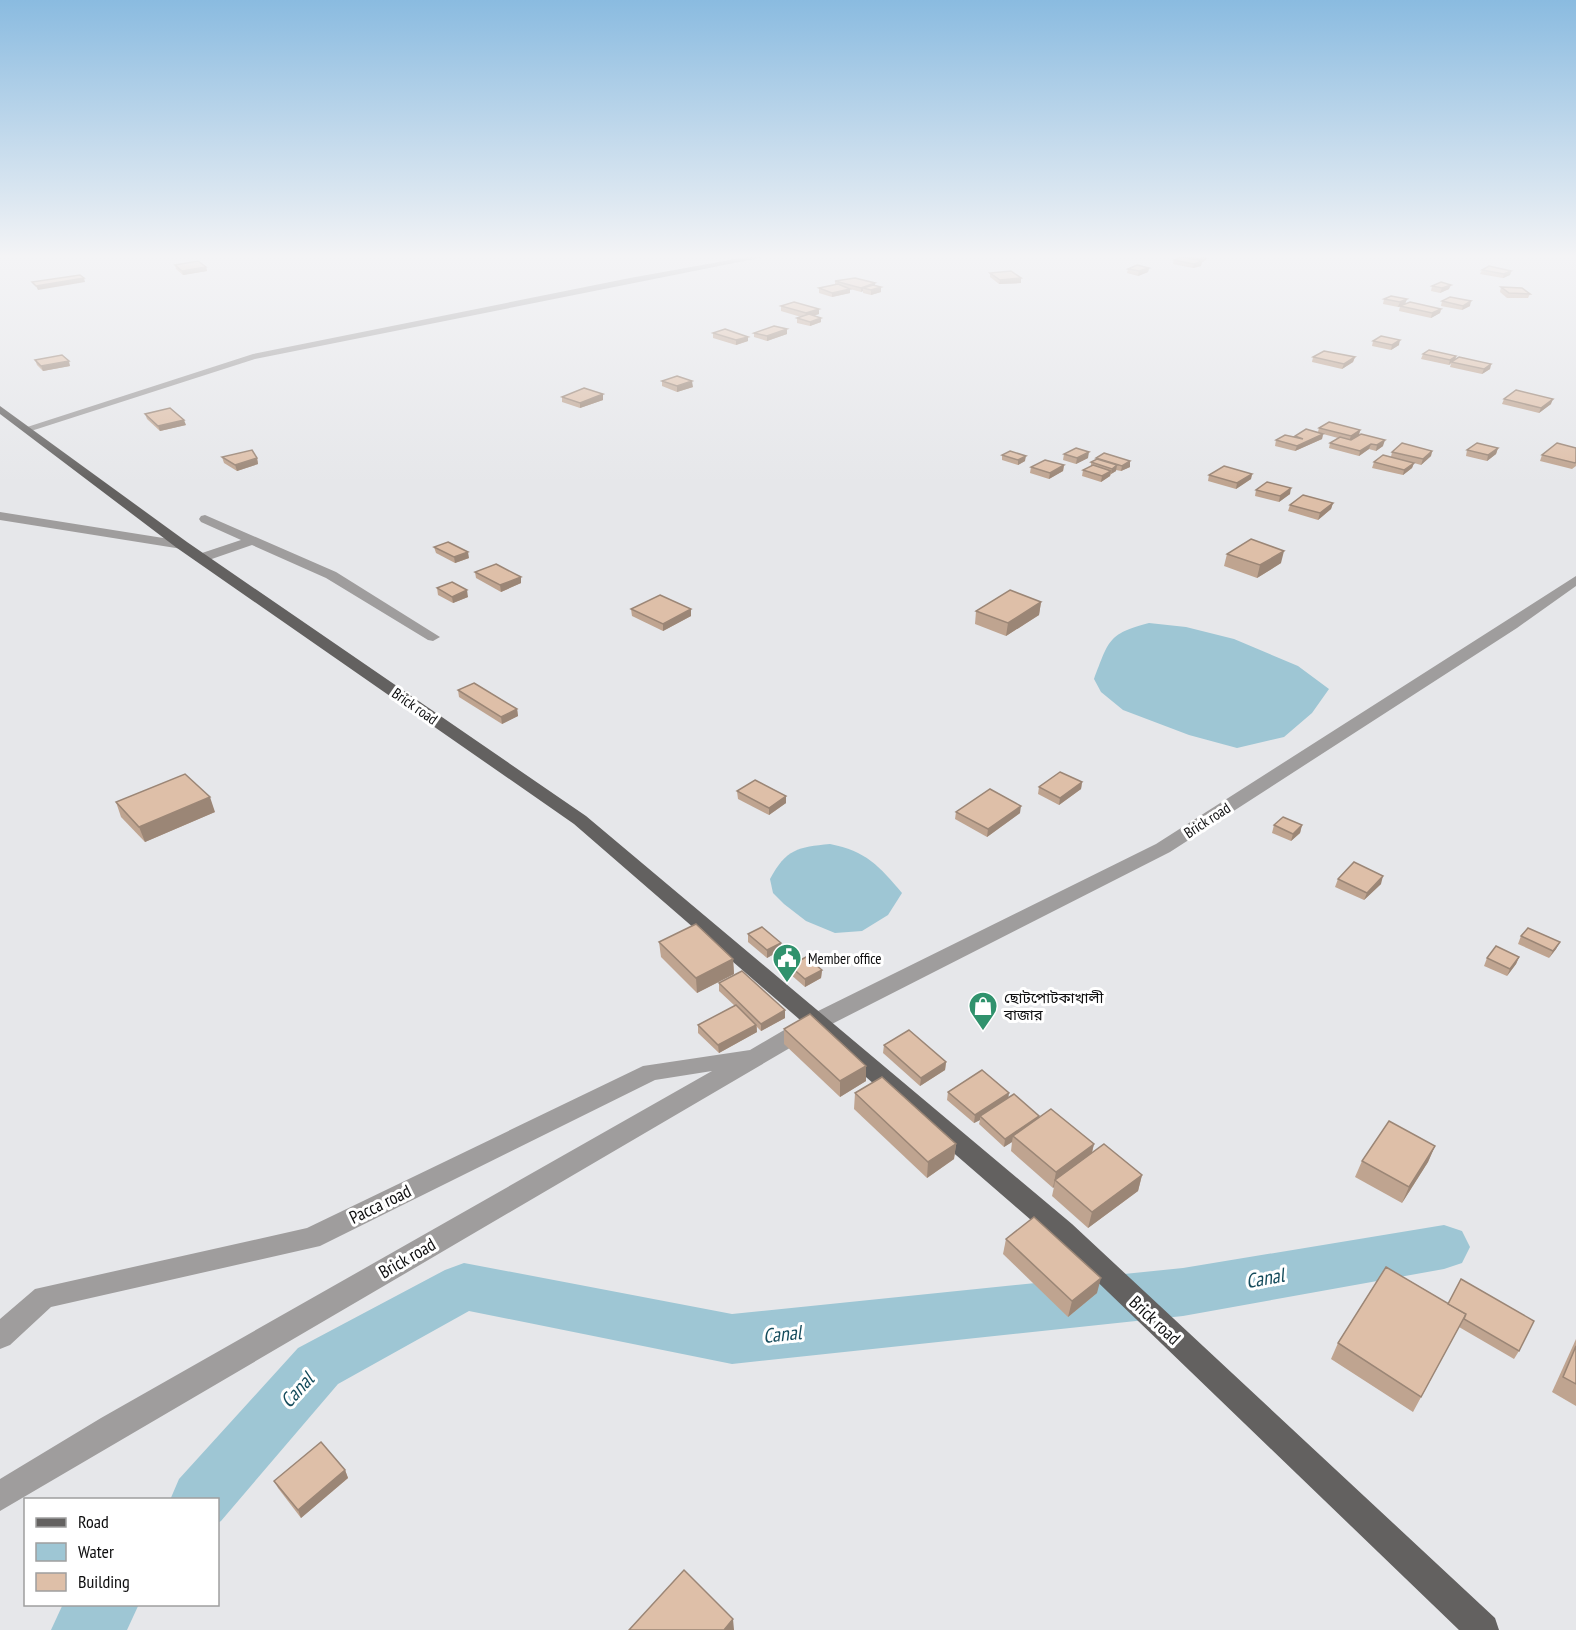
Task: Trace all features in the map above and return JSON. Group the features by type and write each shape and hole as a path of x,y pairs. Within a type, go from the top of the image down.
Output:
{"main road":[{"name":"Brick road","path":"0,409 201,558 580,820 1063,1232 1483,1630"}],"street":[{"path":"27,429 253,357 375,332"},
{"path":"0,516 182,544"},
{"path":"205,519 331,575 432,637"},
{"path":"201,558 253,540"},
{"name":"Brick road","path":"0,1496 111,1428 816,1022 1163,848 1512,625 1576,580"},
{"name":"Pacca road","path":"0,1336 44,1297 311,1238 651,1072 758,1055"}],"water":[{"path":"1149,623 1186,627 1234,639 1298,666 1329,689 1312,713 1284,737 1237,748 1189,735 1123,710 1101,692 1094,679 1111,641 1125,631"},
{"path":"830,844 863,855 902,893 888,915 862,931 835,933 806,921 773,893 770,879 782,861 801,848"}],"building":[{"path":"734,332 748,337 736,340 713,333"},
{"path":"757,332 778,332 767,336 754,333"},
{"path":"1381,336 1400,340 1392,345 1373,341"},
{"path":"1429,350 1456,356 1450,360 1423,354"},
{"path":"1324,351 1355,357 1344,364 1313,357"},
{"path":"62,355 69,361 41,366 35,360"},
{"path":"1459,357 1491,364 1484,369 1451,362"},
{"path":"677,376 692,381 677,386 662,381"},
{"path":"584,388 603,394 580,403 562,397"},
{"path":"1516,390 1553,399 1541,408 1504,399"},
{"path":"170,408 184,420 158,426 145,414"},
{"path":"1329,422 1360,430 1351,436 1319,428"},
{"path":"1306,429 1323,434 1297,446 1276,440 1285,435 1303,439 1295,436"},
{"path":"1361,434 1385,440 1377,445 1371,444 1360,451 1330,443 1340,437 1351,440"},
{"path":"1402,443 1432,451 1423,459 1392,452"},
{"path":"1477,443 1498,448 1488,455 1467,450"},
{"path":"1557,443 1576,448 1575,463 1542,455"},
{"path":"1076,448 1089,452 1077,458 1064,454"},
{"path":"252,450 257,458 235,465 222,457"},
{"path":"1010,451 1026,456 1018,460 1002,455"},
{"path":"1104,453 1130,461 1122,466 1096,458"},
{"path":"1383,455 1414,463 1404,470 1374,462"},
{"path":"1097,459 1117,465 1112,469 1091,462"},
{"path":"1045,460 1064,465 1050,473 1031,467"},
{"path":"1093,465 1111,471 1102,476 1083,470"},
{"path":"1224,466 1252,474 1237,483 1209,475"},
{"path":"1267,482 1291,488 1280,496 1256,490"},
{"path":"1303,495 1333,503 1320,513 1290,505"},
{"path":"1251,539 1284,551 1260,565 1227,554"},
{"path":"448,542 468,552 454,557 434,547"},
{"path":"496,564 521,577 500,585 475,572"},
{"path":"452,582 467,590 452,597 437,588"},
{"path":"1010,590 1041,602 1008,623 976,611"},
{"path":"660,595 691,609 663,624 631,609"},
{"path":"474,683 517,709 501,717 458,690"},
{"path":"1060,772 1082,782 1060,798 1039,787"},
{"path":"185,774 210,797 139,827 116,802"},
{"path":"755,780 786,796 769,808 737,791"},
{"path":"990,789 1021,806 988,829 956,812"},
{"path":"1283,817 1302,825 1293,834 1274,825"},
{"path":"1354,862 1383,876 1367,893 1338,879"},
{"path":"696,924 733,959 696,978 659,942"},
{"path":"762,927 781,943 767,950 748,934"},
{"path":"1528,928 1560,942 1553,951 1521,936"},
{"path":"1496,946 1519,957 1510,969 1487,958"},
{"path":"806,957 822,970 805,979 790,966"},
{"path":"742,971 785,1010 761,1024 719,983"},
{"path":"736,1005 756,1025 718,1045 698,1025"},
{"path":"810,1014 866,1066 840,1081 784,1029"},
{"path":"909,1030 946,1062 921,1078 884,1045"},
{"path":"982,1070 1009,1093 975,1115 948,1092"},
{"path":"882,1077 956,1144 928,1162 855,1093"},
{"path":"1014,1094 1039,1116 1005,1139 980,1116"},
{"path":"1051,1109 1094,1144 1056,1172 1013,1136"},
{"path":"1389,1121 1435,1146 1409,1187 1362,1161"},
{"path":"1104,1144 1142,1175 1092,1212 1055,1180"},
{"path":"1034,1217 1101,1278 1072,1301 1006,1239"},
{"path":"1386,1267 1466,1314 1421,1397 1338,1343"},
{"path":"1461,1279 1534,1321 1519,1351 1464,1319 1466,1314 1448,1304"},
{"path":"1576,1346 1576,1384 1563,1377"},
{"path":"321,1442 345,1470 298,1510 274,1481"},
{"path":"684,1570 733,1619 724,1630 629,1630"}],"waterway":[{"name":"Canal","path":"202,1498 318,1366 464,1287 732,1339 1183,1292 1444,1247"},
{"name":"Canal","path":"84,1630 105,1606"}],"place":[{"name":"Member office","path":"787,984"},
{"name":"ছোটপোটকাখালী বাজার","path":"983,1032"}]}
